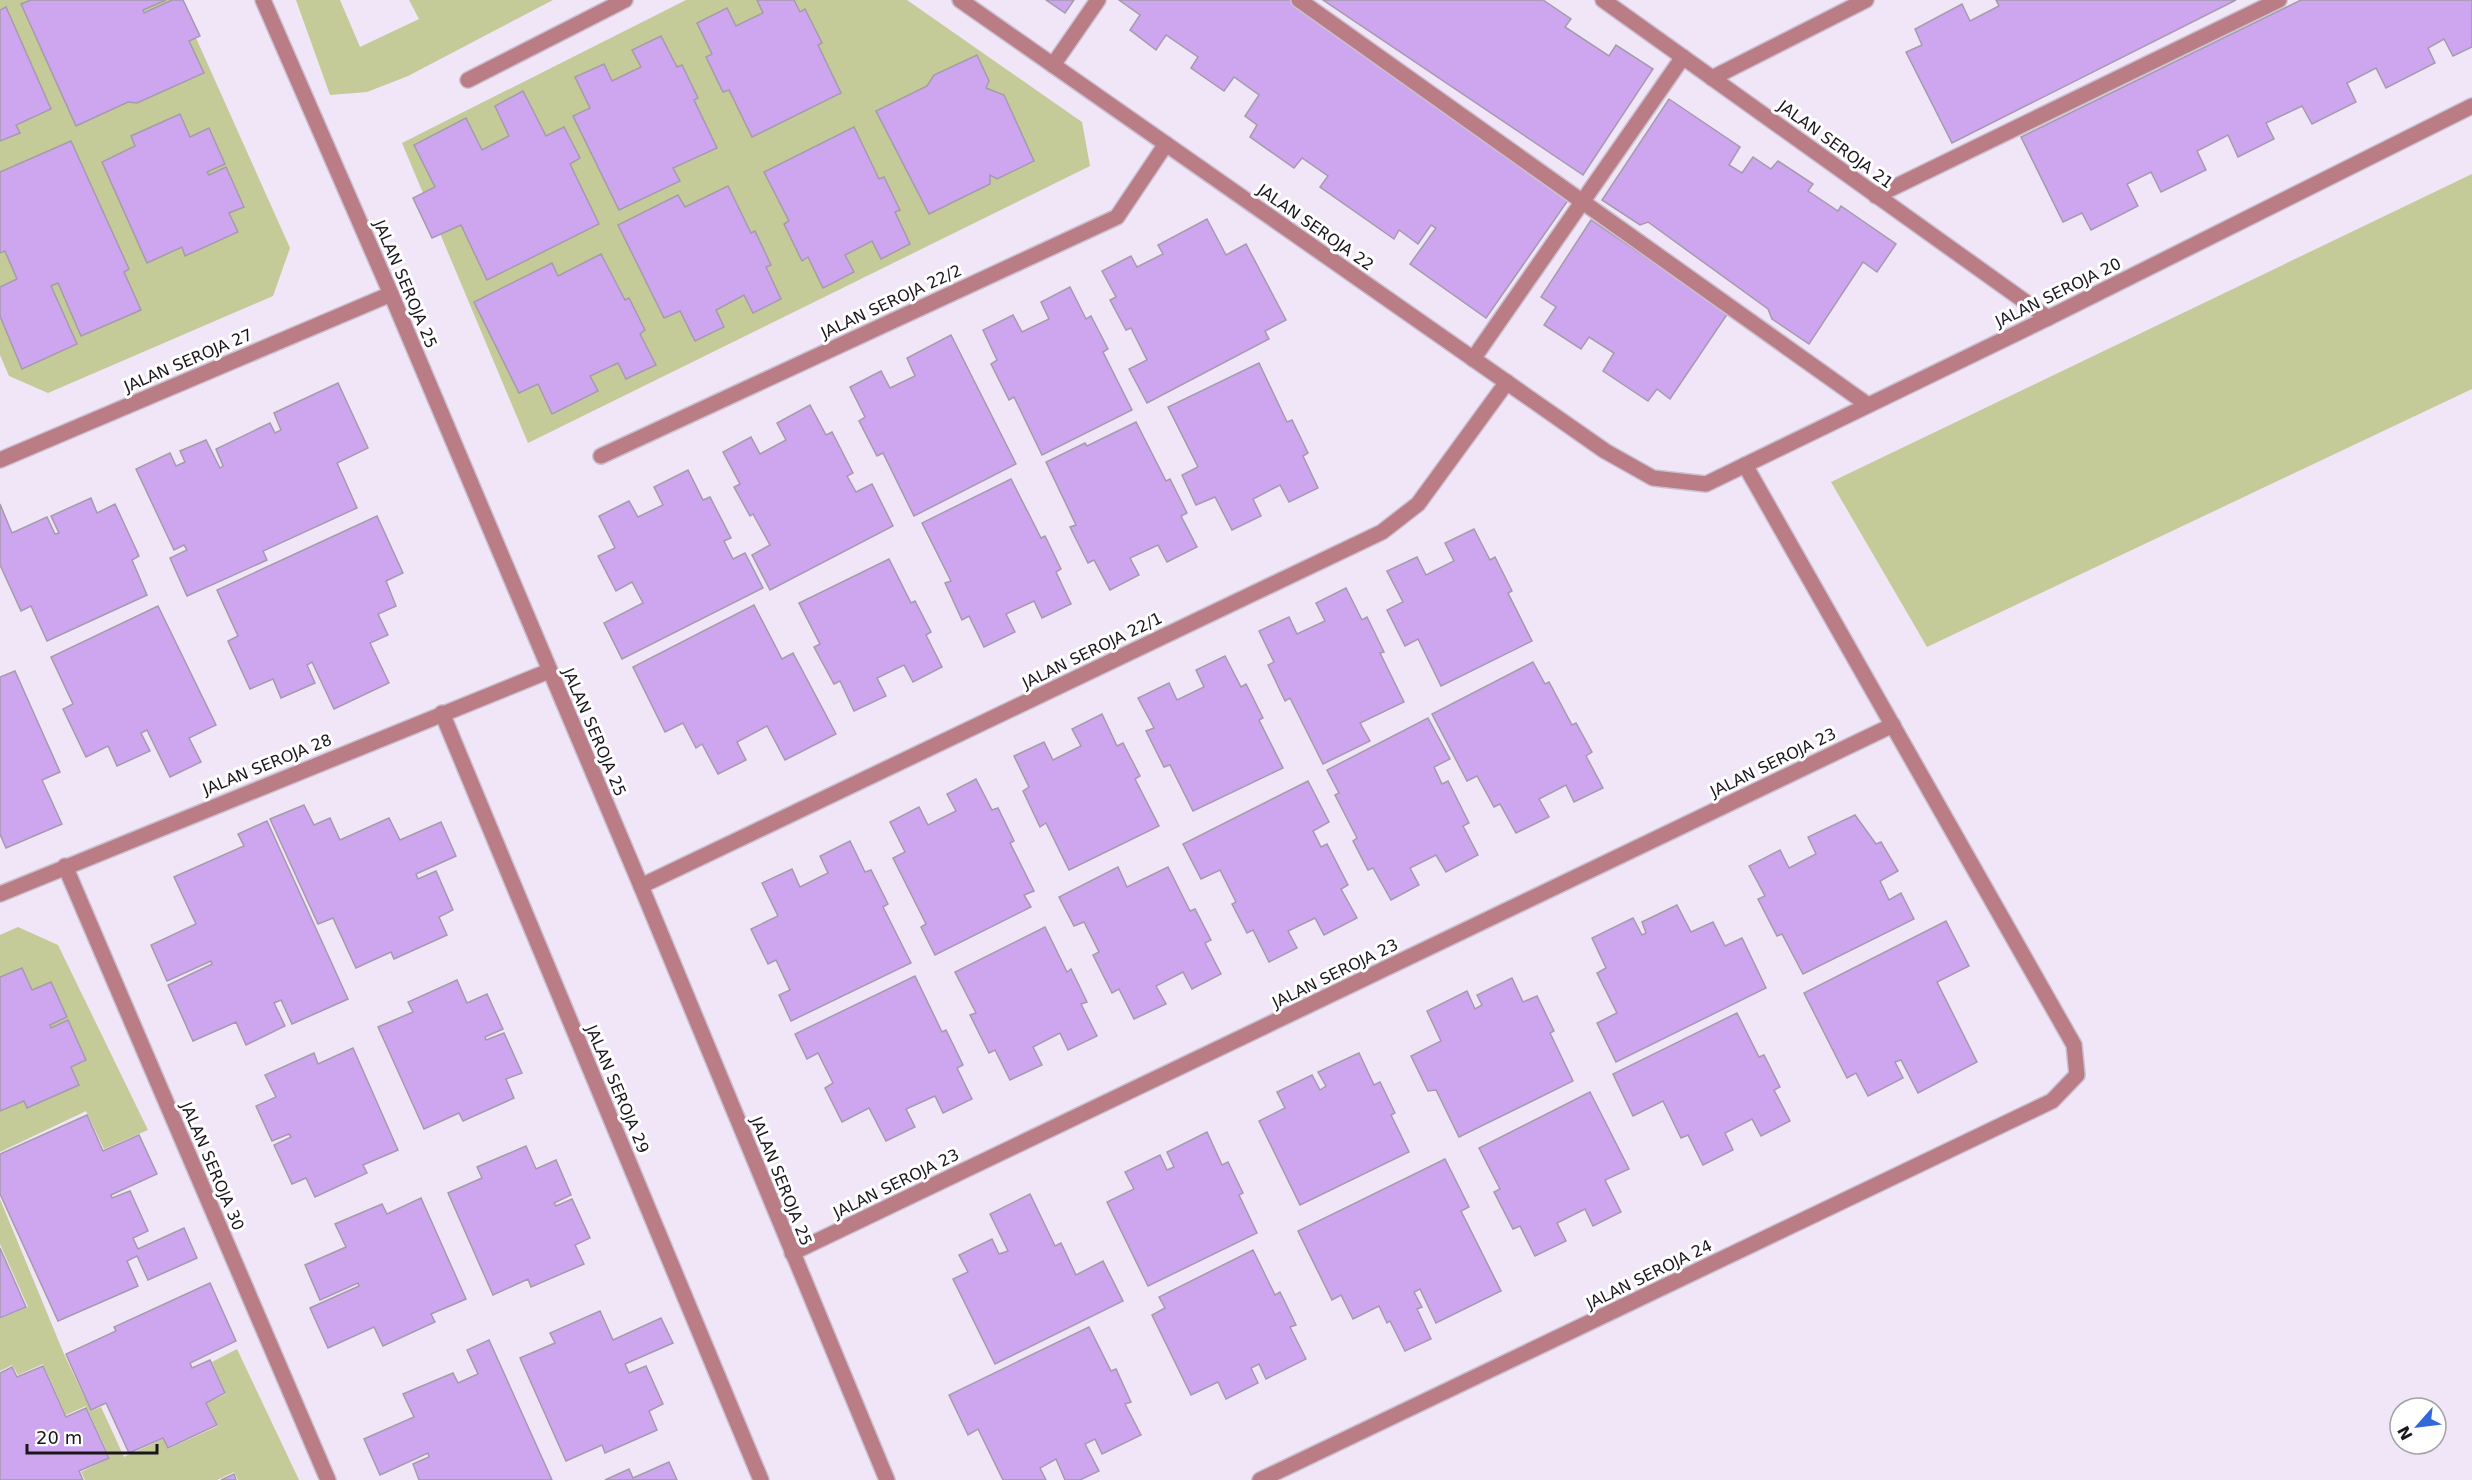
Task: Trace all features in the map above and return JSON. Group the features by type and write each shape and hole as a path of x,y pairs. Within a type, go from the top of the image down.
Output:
{"street":[{"name":"JALAN SEROJA 25","path":"263,0 391,294 641,886 887,1480"},
{"path":"468,80 625,0"},
{"name":"JALAN SEROJA 22","path":"960,0 1605,451 1653,478"},
{"path":"1053,65 1098,0"},
{"path":"1299,0 1868,405"},
{"name":"JALAN SEROJA 21","path":"1603,0 2048,318"},
{"path":"1712,78 1866,0"},
{"path":"1876,196 2279,0"},
{"path":"1473,359 1683,57"},
{"name":"JALAN SEROJA 20","path":"1653,478 1706,484 2048,318 2472,106"},
{"name":"JALAN SEROJA 22/2","path":"601,456 1117,217 1166,144"},
{"name":"JALAN SEROJA 27","path":"0,459 391,294"},
{"name":"JALAN SEROJA 22/1","path":"641,886 1382,532 1418,504 1507,382"},
{"path":"1745,465 1893,725"},
{"name":"JALAN SEROJA 28","path":"0,894 549,671"},
{"name":"JALAN SEROJA 29","path":"442,713 761,1480"},
{"name":"JALAN SEROJA 24","path":"1260,1480 2052,1101 2077,1075 2074,1045 1893,725"},
{"name":"JALAN SEROJA 23","path":"792,1253 1893,725"},
{"name":"JALAN SEROJA 30","path":"65,866 328,1480"}],"green space":[{"path":"0,0 179,0 290,248 273,296 48,393 9,376 0,355"},
{"path":"296,0 340,0 360,47 419,19 409,0 553,0 408,76 367,92 330,95"},
{"path":"686,0 907,0 1082,122 1090,166 528,443 402,143"},
{"path":"2472,174 2472,389 1927,647 1831,482"},
{"path":"18,927 58,945 148,1130 104,1149 86,1111 0,1152 0,935"},
{"path":"0,1199 64,1354 91,1411 101,1407 124,1457 163,1439 168,1449 218,1426 207,1403 226,1394 212,1362 237,1349 299,1480 238,1480 234,1472 217,1480 85,1480 81,1472 110,1458 86,1406 66,1415 43,1364 18,1375 12,1365 0,1371 0,1319 28,1307 0,1244"}],"building":[{"path":"31,0 166,0 143,10 144,13 172,0 183,0 200,36 189,41 204,73 137,103 128,102 76,126 21,4"},
{"path":"757,0 794,0 800,12 805,9 822,43 818,45 841,93 752,137 729,90 723,92 706,57 712,54 697,23 727,8 736,26 763,13"},
{"path":"1046,0 1074,0 1065,13"},
{"path":"1119,0 1295,0 1571,196 1486,318 1410,264 1436,228 1431,225 1418,244 1399,230 1394,239 1320,187 1328,176 1302,158 1294,168 1250,137 1257,125 1245,116 1259,95 1234,77 1224,91 1191,68 1198,57 1166,35 1156,50 1130,30 1140,15"},
{"path":"1323,0 1543,0 1571,19 1565,27 1609,56 1616,45 1653,69 1583,175"},
{"path":"1996,0 2236,0 1952,143 1906,52 1922,45 1915,29 1962,4 1970,21 1999,6"},
{"path":"2301,0 2472,0 2472,47 2453,56 2444,39 2428,48 2435,63 2386,88 2376,68 2347,83 2356,102 2312,124 2302,106 2266,123 2274,139 2238,157 2228,135 2197,151 2206,170 2161,192 2151,172 2127,184 2138,206 2091,230 2082,213 2063,222 2021,137"},
{"path":"6,7 51,109 16,125 20,133 0,141 0,10"},
{"path":"661,36 677,67 682,65 698,98 694,100 717,148 673,168 680,181 619,210 573,116 590,108 575,77 604,64 612,81 641,67 632,50"},
{"path":"977,55 989,81 986,88 1004,95 1034,161 997,179 990,175 990,184 929,214 876,111 927,86 934,75"},
{"path":"523,91 546,136 564,127 580,158 570,164 599,224 487,280 461,225 432,238 413,198 435,187 414,145 466,118 482,150 509,136 495,106"},
{"path":"1669,99 1740,147 1729,165 1742,173 1753,157 1771,169 1778,161 1813,184 1808,191 1838,211 1841,206 1896,244 1877,272 1863,262 1809,344 1772,319 1768,309 1648,222 1640,225 1602,200"},
{"path":"180,114 190,137 209,128 225,164 207,172 209,175 226,167 244,207 229,213 238,232 185,256 182,247 147,263 102,162 135,146 131,136"},
{"path":"854,127 879,179 884,177 900,210 895,212 910,244 881,259 872,241 845,255 854,272 823,288 808,257 802,261 784,224 789,221 764,172"},
{"path":"71,141 129,269 124,272 141,310 81,336 58,283 51,286 77,344 22,369 0,316 0,287 17,279 5,251 0,253 0,172"},
{"path":"728,186 751,233 755,231 771,265 766,267 781,299 753,313 744,295 716,310 724,327 695,341 680,311 664,318 618,225 678,195 685,207"},
{"path":"1207,219 1226,255 1246,244 1286,320 1265,331 1269,339 1147,403 1129,369 1147,360 1131,328 1126,330 1110,300 1116,297 1102,271 1131,256 1137,267 1163,254 1158,245"},
{"path":"1591,220 1728,313 1670,399 1657,389 1648,401 1603,371 1614,353 1589,337 1581,349 1544,325 1556,307 1541,297"},
{"path":"601,254 625,300 629,298 645,330 640,334 656,365 626,379 618,363 590,376 598,391 552,414 538,384 519,393 474,302 552,263 558,276"},
{"path":"1070,287 1086,319 1091,316 1108,349 1103,352 1132,410 1042,455 1014,397 1009,400 991,364 997,360 983,330 1013,315 1022,332 1049,319 1041,302"},
{"path":"951,335 1016,464 914,516 883,453 877,456 859,421 865,417 850,387 881,371 890,388 915,376 907,358"},
{"path":"1259,363 1287,422 1292,420 1308,453 1303,456 1318,488 1289,502 1280,485 1253,499 1261,516 1232,530 1215,497 1196,505 1182,475 1198,467 1168,407"},
{"path":"338,383 368,448 337,463 357,508 263,551 267,560 187,596 170,558 187,550 184,545 174,550 136,469 170,453 176,466 185,462 180,451 206,440 220,468 223,466 216,449 270,423 275,433 281,430 274,413"},
{"path":"810,405 826,435 832,432 853,473 847,476 856,492 872,484 893,526 770,590 752,555 770,545 753,514 750,516 734,487 740,484 723,452 751,437 760,454 786,440 777,423"},
{"path":"1136,422 1166,481 1170,479 1187,513 1181,516 1197,547 1167,562 1158,545 1130,558 1139,575 1110,590 1094,560 1088,563 1070,527 1076,525 1046,462 1085,443 1087,446"},
{"path":"688,470 703,500 710,497 731,538 724,541 733,559 745,553 763,588 622,659 604,623 643,603 632,582 616,591 598,556 615,548 599,516 629,501 638,517 663,505 654,487"},
{"path":"1011,479 1041,538 1045,536 1061,569 1056,572 1071,604 1042,618 1034,601 1006,614 1015,632 984,647 969,616 962,620 945,583 951,581 922,523"},
{"path":"91,498 97,513 115,504 139,556 132,560 147,595 47,641 31,606 21,611 0,565 0,504 12,533 47,517 55,534 59,533 51,516"},
{"path":"377,516 403,573 386,581 396,606 378,614 388,635 370,643 389,683 334,709 312,662 307,665 315,683 281,698 273,679 250,689 228,641 238,636 217,590"},
{"path":"1474,529 1490,560 1495,557 1512,591 1508,593 1532,641 1441,686 1418,639 1405,646 1387,610 1403,602 1387,571 1417,557 1426,575 1454,561 1445,543"},
{"path":"889,559 911,603 915,601 931,632 926,635 942,667 913,682 904,665 877,678 886,696 854,711 840,681 834,684 814,647 820,644 799,603"},
{"path":"1346,588 1362,620 1367,617 1384,652 1380,653 1404,702 1360,723 1370,741 1323,764 1290,698 1285,701 1268,665 1274,662 1259,631 1289,617 1297,634 1325,621 1316,603"},
{"path":"754,605 782,659 793,653 836,734 785,760 767,726 737,742 746,760 718,774 702,744 696,748 683,723 665,732 633,667"},
{"path":"158,606 216,725 189,738 201,762 170,777 147,730 141,733 150,751 117,766 108,746 86,757 63,709 73,704 51,657"},
{"path":"1225,656 1241,687 1246,684 1263,718 1259,720 1283,768 1193,811 1170,765 1164,767 1146,731 1154,728 1138,698 1169,683 1177,700 1204,687 1196,670"},
{"path":"1533,662 1545,684 1549,682 1572,725 1576,723 1592,752 1586,756 1603,788 1574,802 1566,785 1539,799 1549,817 1516,833 1500,804 1494,807 1477,776 1467,781 1432,714"},
{"path":"15,671 60,772 42,780 62,824 6,848 0,834 0,677"},
{"path":"1102,714 1117,746 1123,743 1140,776 1135,779 1159,826 1069,870 1046,823 1040,827 1023,791 1029,787 1014,756 1044,742 1053,760 1081,746 1072,729"},
{"path":"1428,718 1450,759 1434,767 1442,784 1448,781 1469,823 1463,826 1478,855 1446,872 1436,855 1410,868 1419,885 1391,900 1373,868 1368,870 1353,841 1357,838 1335,795 1339,793 1327,770"},
{"path":"976,779 992,810 998,808 1014,841 1010,843 1034,891 1024,895 1031,907 935,955 921,927 926,924 893,858 905,852 890,822 919,807 928,825 956,811 947,794"},
{"path":"1308,781 1329,822 1313,831 1321,847 1327,844 1348,885 1341,889 1357,918 1324,935 1315,918 1288,931 1297,948 1269,962 1253,930 1247,933 1232,904 1236,902 1220,870 1201,879 1183,844"},
{"path":"304,805 314,825 330,818 340,840 389,818 400,840 441,822 456,856 416,874 418,879 436,871 453,910 439,917 447,935 394,959 391,952 356,968 333,918 318,924 270,819"},
{"path":"1855,815 1876,844 1881,842 1898,871 1880,881 1889,900 1901,893 1914,919 1803,974 1782,934 1777,936 1758,899 1765,896 1749,866 1780,850 1789,868 1816,854 1808,837"},
{"path":"267,821 348,999 292,1024 281,1000 274,1003 285,1026 246,1045 236,1022 193,1041 168,985 212,964 211,961 167,981 151,945 196,924 174,877 244,846 238,834"},
{"path":"850,841 865,872 871,870 888,904 883,907 911,963 791,1021 779,995 790,990 776,960 768,964 751,929 778,916 762,883 792,869 800,887 828,873 820,856"},
{"path":"1118,867 1127,887 1168,867 1190,911 1195,909 1211,940 1205,943 1221,974 1192,989 1183,972 1156,986 1166,1004 1134,1019 1119,989 1112,993 1093,955 1099,952 1084,922 1074,926 1059,897"},
{"path":"1677,905 1691,932 1713,922 1725,946 1742,938 1766,988 1616,1062 1597,1023 1617,1013 1597,973 1606,968 1592,938 1633,918 1642,935 1646,933 1642,922"},
{"path":"1946,921 1969,966 1937,982 1977,1062 1918,1093 1901,1060 1895,1062 1903,1078 1868,1096 1856,1073 1847,1078 1804,993"},
{"path":"1045,927 1067,972 1071,969 1087,1002 1081,1004 1097,1036 1068,1050 1060,1033 1033,1047 1042,1065 1010,1080 995,1050 989,1053 970,1015 976,1013 955,972"},
{"path":"22,968 32,990 51,982 67,1017 50,1025 51,1028 68,1020 86,1060 71,1067 79,1085 27,1108 24,1101 0,1111 0,977"},
{"path":"915,976 942,1032 946,1030 963,1065 957,1068 972,1099 943,1113 935,1096 906,1109 915,1127 886,1141 869,1108 842,1122 825,1088 833,1083 818,1053 807,1059 795,1034"},
{"path":"1512,978 1523,1002 1537,996 1554,1031 1550,1033 1573,1081 1459,1137 1436,1090 1428,1091 1411,1056 1441,1041 1427,1011 1467,991 1475,1009 1482,1005 1477,995"},
{"path":"457,980 467,1003 487,994 503,1029 485,1037 486,1040 504,1033 522,1073 506,1079 514,1098 463,1121 459,1113 424,1129 378,1027 413,1012 408,1002"},
{"path":"1737,1013 1759,1057 1764,1055 1780,1087 1774,1090 1790,1121 1761,1136 1752,1119 1725,1133 1733,1150 1703,1165 1688,1135 1681,1138 1663,1101 1633,1116 1613,1074"},
{"path":"353,1048 398,1150 363,1165 367,1173 315,1197 306,1178 292,1184 274,1145 291,1137 289,1134 272,1141 256,1106 276,1097 265,1075 314,1053 318,1064"},
{"path":"1359,1053 1374,1085 1380,1082 1395,1113 1391,1115 1409,1152 1300,1205 1259,1121 1285,1108 1277,1092 1312,1075 1320,1090 1326,1086 1318,1072"},
{"path":"1590,1092 1629,1169 1605,1180 1621,1212 1593,1226 1585,1209 1557,1223 1566,1241 1535,1256 1520,1226 1513,1229 1494,1192 1500,1189 1479,1148"},
{"path":"87,1115 103,1151 139,1135 157,1174 111,1195 112,1198 130,1191 148,1231 133,1238 138,1249 184,1228 197,1258 148,1280 137,1256 127,1261 138,1286 58,1321 0,1194 0,1154"},
{"path":"1207,1132 1222,1165 1228,1162 1243,1193 1239,1195 1257,1233 1148,1286 1107,1202 1134,1189 1125,1172 1160,1155 1167,1170 1174,1167 1167,1152"},
{"path":"526,1146 536,1169 556,1160 571,1195 554,1203 556,1206 572,1199 590,1238 575,1245 584,1264 531,1287 528,1279 493,1295 448,1193 482,1178 477,1167"},
{"path":"1445,1159 1469,1207 1461,1211 1501,1291 1436,1323 1420,1289 1414,1292 1422,1307 1417,1309 1431,1339 1405,1351 1390,1321 1387,1323 1379,1306 1353,1319 1341,1295 1332,1300 1298,1231"},
{"path":"1030,1194 1055,1246 1061,1243 1076,1275 1103,1261 1123,1301 995,1364 953,1279 968,1272 959,1255 992,1239 999,1254 1008,1251 990,1214"},
{"path":"421,1198 466,1299 431,1314 435,1322 383,1346 374,1327 328,1348 310,1308 359,1286 358,1283 320,1300 305,1265 346,1247 335,1224 382,1204 387,1214"},
{"path":"0,1248 26,1307 0,1318"},
{"path":"1253,1250 1275,1295 1280,1292 1296,1325 1290,1327 1306,1359 1266,1379 1259,1364 1251,1368 1258,1383 1226,1399 1218,1382 1191,1395 1152,1315 1165,1308 1159,1297"},
{"path":"210,1283 236,1341 190,1363 192,1368 210,1360 225,1393 206,1403 217,1425 168,1448 163,1438 129,1453 106,1403 91,1410 66,1354 116,1331 114,1327"},
{"path":"600,1311 613,1340 661,1318 673,1343 625,1364 629,1373 646,1366 663,1404 649,1411 657,1430 605,1453 602,1445 566,1461 520,1358 555,1343 550,1333"},
{"path":"1089,1327 1111,1371 1116,1369 1131,1402 1125,1404 1141,1435 1102,1454 1095,1439 1085,1444 1099,1471 1080,1480 1065,1480 1056,1459 1040,1468 1046,1480 1003,1480 978,1429 968,1435 949,1395"},
{"path":"489,1340 552,1480 419,1480 413,1464 429,1457 428,1453 380,1475 364,1439 414,1417 403,1394 453,1373 458,1383 478,1374 467,1350"},
{"path":"43,1366 66,1417 86,1408 109,1458 79,1471 83,1480 0,1480 0,1373 12,1367 17,1377"},
{"path":"669,1462 677,1480 605,1480 629,1469 633,1478"},
{"path":"234,1474 236,1480 221,1480"}]}
